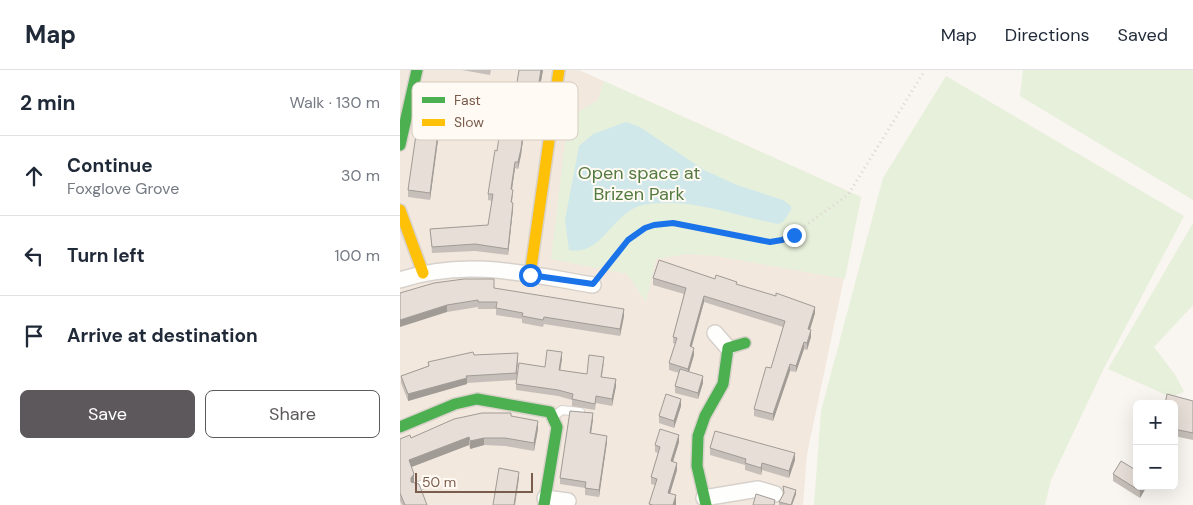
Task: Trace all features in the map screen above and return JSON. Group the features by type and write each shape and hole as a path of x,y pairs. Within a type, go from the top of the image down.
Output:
{"street":[{"path":"400,145 412,92"},
{"path":"530,275 549,140"},
{"path":"400,210 423,273"},
{"path":"400,280 423,273 481,268 593,284"},
{"path":"715,334 728,348 726,376 721,389 706,412 698,436 696,466 705,502 758,489 775,494"},
{"path":"728,348 745,343"},
{"path":"400,427 454,404 477,400 545,410 554,416 556,433 545,502 568,501"}],"lane":[{"path":"554,416 562,410 591,414"},
{"path":"416,487 429,482"}],"path":[{"path":"593,284 628,240 645,228 654,225 673,223 770,242 794,235 848,195 925,70"}],"shaded area":[{"path":"400,70 579,70 861,197 807,454 803,505 400,505"}],"green space":[{"path":"1023,70 1193,70 1193,200 1020,96"},
{"path":"946,76 1184,216 1104,368 1051,480 1045,505 814,505 821,411 883,178"},
{"name":"Open space at Brizen Park","path":"604,81 861,197 845,279 716,256 687,254 656,259 646,302 627,274 551,259 565,140 578,140 578,112 598,100"},
{"path":"1193,223 1193,305 1154,347 1176,376 1184,392 1171,397 1108,369"}],"water":[{"path":"626,122 640,127 704,170 737,185 783,200 791,206 791,210 783,222 778,224 694,205 660,203 643,205 632,209 623,216 599,241 590,247 580,250 569,250 565,220 579,146 593,134"}],"building":[{"path":"519,70 541,70 539,82 517,82"},
{"path":"415,140 437,140 430,193 408,190"},
{"path":"499,140 522,140 518,162 515,162 511,189 513,190 511,202 513,203 508,249 475,244 432,247 430,229 488,225 493,194 488,194 495,150 497,151"},
{"path":"659,260 715,279 716,275 737,282 736,284 776,296 776,293 815,307 808,329 811,330 807,343 804,342 796,366 790,364 773,414 754,409 766,367 771,368 785,321 704,296 690,346 694,348 688,369 669,363 677,338 673,337 686,288 653,278"},
{"path":"464,279 494,279 494,288 624,309 620,329 544,317 543,320 522,316 523,313 496,308 497,302 478,302 478,300 447,305 400,320 400,293 434,283"},
{"path":"547,350 562,352 559,370 587,374 589,355 604,357 601,377 616,379 612,399 596,396 595,404 572,399 573,394 558,390 516,384 519,363 545,367"},
{"path":"473,352 474,355 518,353 516,373 466,376 467,378 408,394 401,376 429,366 428,362"},
{"path":"680,369 703,376 698,393 675,386"},
{"path":"666,394 681,399 674,421 659,416"},
{"path":"1167,394 1193,401 1193,433 1178,430 1178,400 1166,400"},
{"path":"570,411 593,413 590,433 607,436 599,490 585,488 586,482 560,478"},
{"path":"482,413 511,413 511,416 538,421 534,443 505,438 484,438 470,441 469,437 409,460 414,474 411,482 419,484 427,505 405,505 400,493 400,439 410,435 411,438 454,419"},
{"path":"660,429 679,435 671,461 677,463 668,493 676,495 673,505 649,504 657,479 651,477 660,447 655,445"},
{"path":"715,431 795,453 789,471 762,463 761,468 745,463 746,459 710,448"},
{"path":"1121,461 1133,468 1133,487 1113,474"},
{"path":"499,468 519,472 514,505 493,505"},
{"path":"783,486 796,490 791,505 779,502 784,493"},
{"path":"756,494 775,500 774,505 753,505"}],"traffic: fast":[{"path":"414,82 417,70"},
{"path":"400,145 412,92"},
{"path":"706,505 697,466 698,436 705,416 723,384 728,348 745,343"},
{"path":"400,427 455,404 477,399 550,412 557,427 544,505"}],"traffic: slow":[{"path":"557,82 559,70"},
{"path":"530,275 549,140"},
{"path":"400,210 423,273"}],"route":[{"path":"530,275 593,284 620,248 636,233 645,228 664,223 673,223 770,242 776,242 794,235"}]}
